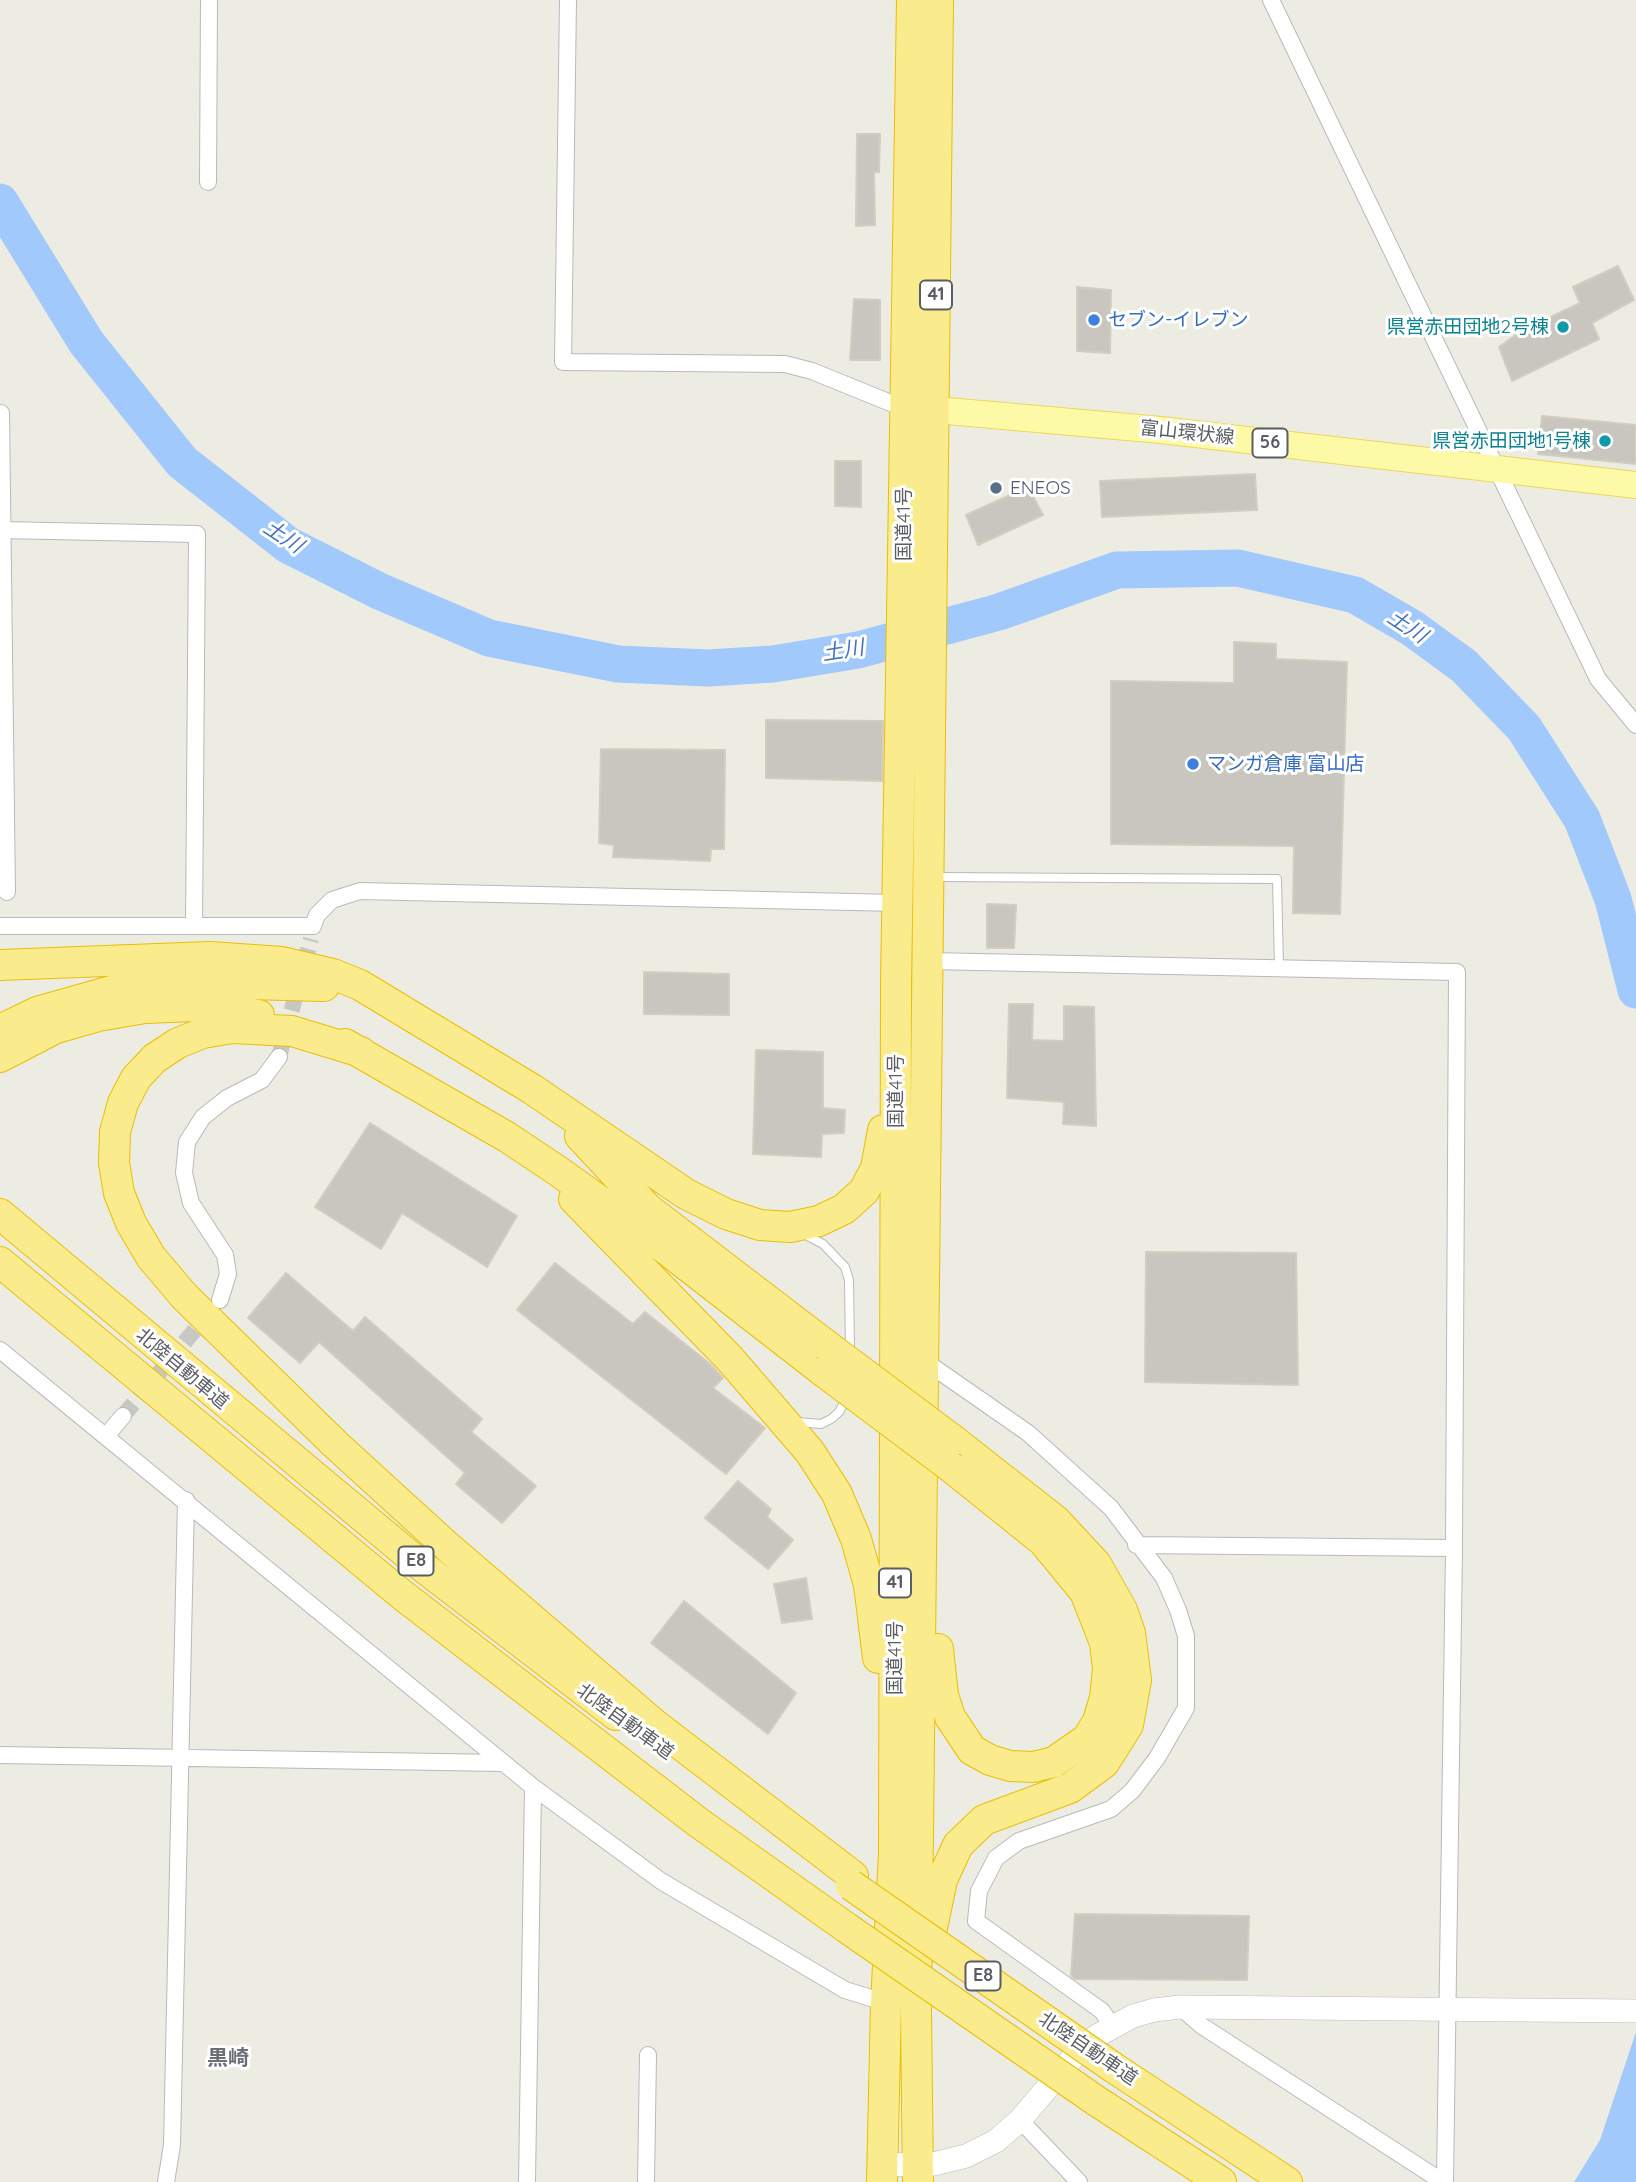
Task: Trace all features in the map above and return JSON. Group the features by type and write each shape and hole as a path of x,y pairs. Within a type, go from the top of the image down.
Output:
{"highway":[{"name":"国道41号","path":"882,2174 886,2003 894,1854 896,984 904,588 903,408 912,0"},
{"name":"国道41号","path":"918,2174 916,2011 926,1362 938,0"},
{"path":"0,965 172,957 245,958 282,962 333,974 386,1001 532,1089 686,1194 726,1214 760,1225 790,1227 819,1221 844,1209 864,1191 876,1168 886,1116 896,984"},
{"path":"0,1030 37,1012 75,999 156,985 317,985 386,1001"},
{"path":"0,1057 56,1028 97,1016 145,1008 194,1006 282,1020 362,1052 507,1137 837,1368 953,1454 1055,1520 1096,1564 1110,1585 1126,1622 1136,1680 1128,1725 1104,1763 1070,1788 984,1820 958,1845 949,1862 935,1908 916,2011"},
{"path":"362,1052 292,1031 232,1028 204,1033 178,1043 155,1058 136,1078 123,1103 115,1132 114,1163 119,1193 131,1223 151,1257 184,1296 335,1444 449,1548 654,1724 852,1880"},
{"path":"532,1089 648,1209 837,1368"},
{"path":"507,1137 563,1188 775,1409 810,1452 837,1494 856,1539 869,1585 894,1854"},
{"name":"北陸自動車道","path":"0,1214 423,1567 570,1681 852,1880 909,1925 1114,2068 1287,2182"},
{"name":"北陸自動車道","path":"0,1262 228,1453 551,1711 699,1823 1095,2100 1221,2182"},
{"path":"0,1276 228,1453"},
{"path":"926,1362 937,1643 943,1695 950,1717 972,1750 990,1760 1010,1766 1033,1767 1054,1762 1087,1739 1102,1710 1108,1669 1098,1617 1067,1566 953,1454"}],"main road":[{"name":"富山環状線","path":"903,408 1161,430 1636,485"}],"street":[{"path":"208,182 209,0"},
{"path":"568,0 564,362 785,364 812,371 903,408"},
{"path":"1272,0 1598,679 1636,725"},
{"path":"1,413 7,892"},
{"path":"1,530 197,534 194,926"},
{"path":"0,926 194,926 312,932 317,915 332,900 360,891 898,903"},
{"path":"929,961 1457,972 1454,1548 1444,2182"},
{"path":"220,1300 228,1274 225,1255 191,1203 184,1173 187,1142 203,1117 227,1098 262,1080 279,1057"},
{"path":"0,1349 503,1763 661,1881 845,1990 916,2011"},
{"path":"926,1362 1039,1442 1111,1508 1136,1545 1164,1578 1178,1610 1185,1636 1186,1708 1157,1758 1132,1791 1111,1809 1018,1841 996,1857 979,1891 976,1922 1102,2011 1112,2026"},
{"path":"107,1435 123,1416"},
{"path":"166,2182 172,2145 186,1500"},
{"path":"1136,1545 1454,1548"},
{"path":"0,1755 503,1763"},
{"path":"527,2182 533,1787"},
{"path":"1181,2007 1202,2026 1444,2182"},
{"path":"882,2174 918,2174 996,2141 1020,2120 1076,2054 1112,2026 1154,2010 1181,2007 1632,2011"},
{"path":"646,2182 648,2055"},
{"path":"1020,2120 1079,2182"}],"lane":[{"path":"931,877 1277,879 1279,967"},
{"path":"775,1409 797,1422 821,1423 839,1412 847,1399 837,1368 849,1280 845,1267 823,1244 790,1227"}],"water":[{"path":"1636,2032 1636,2182 1574,2182 1600,2140"}],"building":[{"path":"857,134 880,134 879,172 874,172 875,225 856,226"},
{"name":"県営赤田団地2号棟","path":"1618,266 1634,300 1592,323 1599,339 1512,381 1499,347 1521,331 1580,303 1573,287"},
{"name":"セブン-イレブン","path":"1077,287 1111,290 1110,353 1077,351"},
{"path":"854,299 880,300 880,360 850,360"},
{"name":"県営赤田団地1号棟","path":"1542,416 1636,425 1636,464 1538,454"},
{"path":"835,461 861,461 861,507 835,506"},
{"path":"1255,474 1257,510 1102,517 1100,481"},
{"path":"1028,487 1043,515 978,545 966,515"},
{"name":"マンガ倉庫 富山店","path":"1234,642 1276,644 1276,659 1347,662 1340,914 1293,913 1294,846 1111,844 1111,681 1234,683"},
{"path":"766,720 883,721 882,781 766,778"},
{"path":"601,749 725,750 724,849 711,849 710,861 613,857 614,845 599,843"},
{"path":"987,904 1016,905 1014,948 987,948"},
{"path":"644,972 729,974 729,1015 644,1014"},
{"path":"1009,1004 1033,1004 1032,1040 1064,1041 1064,1006 1094,1007 1096,1126 1063,1124 1064,1102 1007,1098"},
{"path":"756,1050 823,1052 823,1108 845,1110 844,1133 822,1134 821,1157 753,1154"},
{"path":"370,1123 517,1216 487,1267 402,1213 381,1249 315,1207"},
{"path":"1146,1252 1296,1253 1298,1385 1145,1382"},
{"path":"555,1263 633,1324 645,1312 710,1364 723,1378 713,1388 765,1428 726,1474 517,1310"},
{"path":"286,1273 353,1331 365,1317 482,1419 471,1432 536,1486 502,1523 456,1484 465,1473 319,1342 300,1363 248,1318"},
{"path":"738,1481 771,1509 767,1517 793,1540 768,1569 705,1518"},
{"path":"806,1578 812,1619 782,1623 774,1584"},
{"path":"684,1601 796,1693 768,1734 651,1643"},
{"path":"1075,1914 1249,1916 1247,1980 1075,1979 1071,1976"}],"waterway":[{"name":"土川","path":"0,202 86,342 182,462 288,545 379,591 489,638 618,664 708,668 773,664 858,650 999,612 1117,570 1238,568 1355,595 1412,628 1464,666 1524,728 1582,819 1613,899 1636,990"}],"tunnel":[{"path":"279,1057 311,939"},
{"path":"123,1416 209,1313"}],"place":[{"name":"セブン-イレブン","path":"1094,320"},
{"name":"県営赤田団地2号棟","path":"1563,327"},
{"name":"県営赤田団地1号棟","path":"1605,441"},
{"name":"ENEOS","path":"996,488"},
{"name":"マンガ倉庫 富山店","path":"1193,764"}],"district":[{"name":"黒崎","path":"228,2059"}]}
